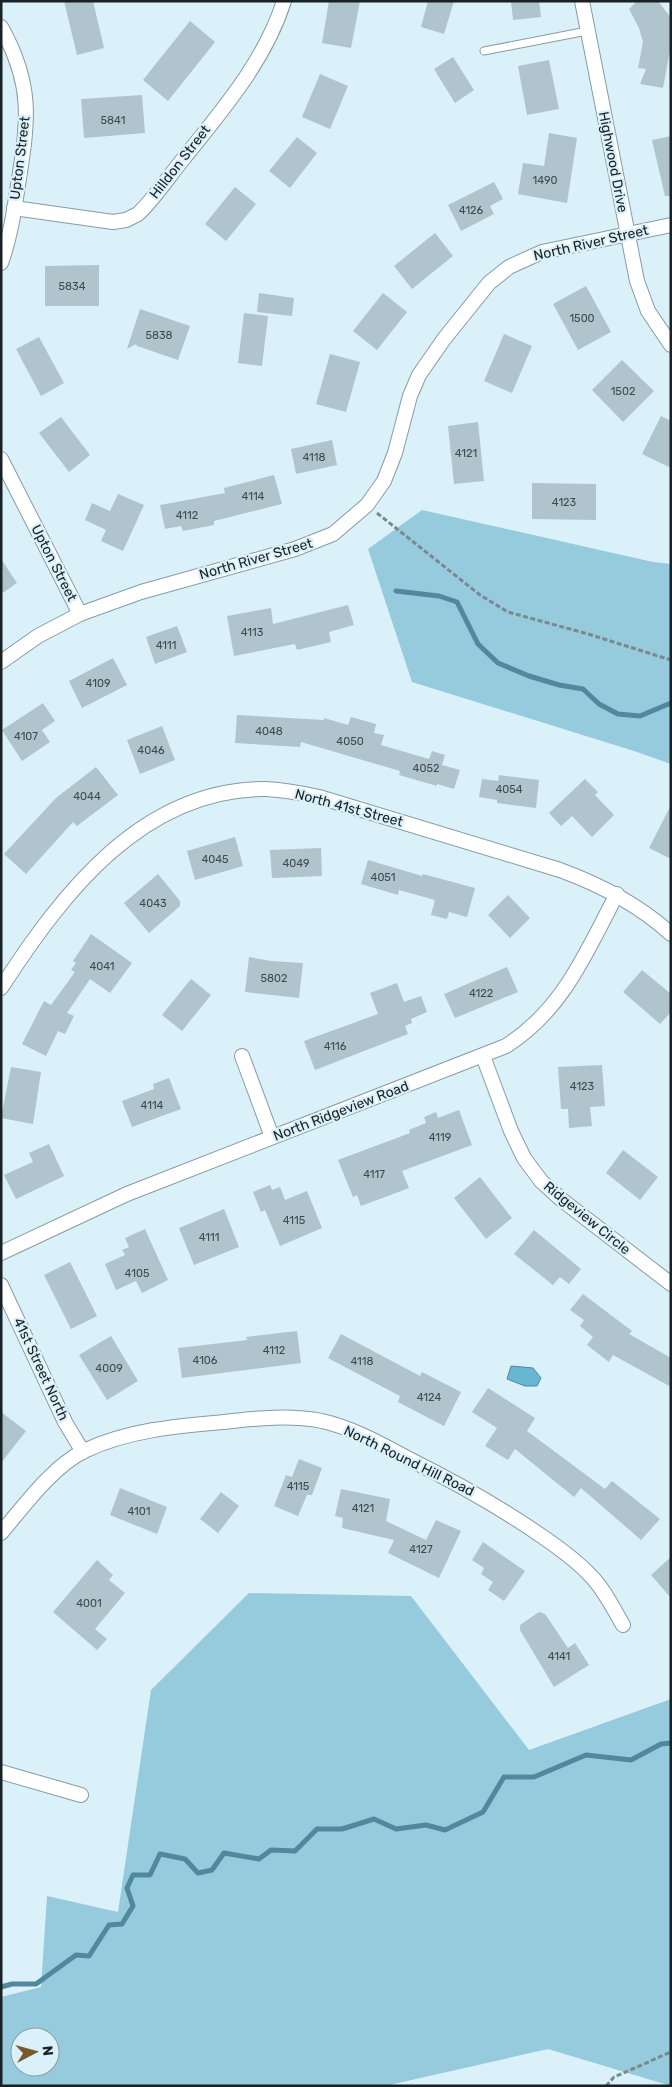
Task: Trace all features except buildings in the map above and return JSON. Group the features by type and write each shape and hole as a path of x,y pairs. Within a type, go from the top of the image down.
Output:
{"street":[{"name":"Hilldon Street","path":"14,208 113,222 126,220 138,214 242,84 276,25 284,1"},
{"name":"Highwood Drive","path":"582,1 642,296 656,325 671,345"},
{"name":"Upton Street","path":"1,27 12,47 22,74 26,101 27,129 8,242 1,263"},
{"name":"North River Street","path":"1,662 38,636 80,614 141,592 309,545 339,530 367,505 384,481 390,467 410,396 419,376 444,339 484,288 509,267 531,256 554,248 671,225"},
{"name":"Upton Street","path":"1,458 80,614"},
{"name":"North 41st Street","path":"1,988 50,918 85,876 104,857 128,838 164,815 198,800 231,792 283,790 319,797 560,870 591,881 617,894"},
{"path":"617,894 640,909 671,934"},
{"name":"North Ridgeview Road","path":"1,1253 127,1194 483,1056 519,1038 533,1027 554,1004 572,978 617,894"},
{"path":"242,1056 272,1137"},
{"name":"Ridgeview Circle","path":"483,1056 511,1132 524,1158 541,1181 562,1200 671,1284"},
{"name":"41st Street North","path":"1,1285 65,1422 83,1452"},
{"name":"North Round Hill Road","path":"1,1533 40,1488 83,1452 131,1435 180,1426 296,1417 341,1426 358,1433 457,1483 520,1520 576,1562 590,1575 604,1592 623,1625"},
{"path":"1,1772 81,1795"}],"lane":[{"path":"484,51 587,31"}],"path":[{"path":"367,505 480,595 508,612 671,660"},
{"path":"606,2086 614,2077 671,2052"}],"shaded area":[{"path":"422,510 653,562 671,564 671,764 412,682 368,549"},
{"path":"511,1366 533,1368 541,1378 537,1386 525,1386 507,1379"},
{"path":"249,1593 411,1596 529,1750 671,1699 671,2086 548,2049 385,2086 1,2086 1,1997 41,1987 47,1896 118,1912 151,1690"}],"waterway":[{"path":"396,591 439,596 457,602 478,644 498,663 529,676 559,685 583,689 599,704 618,714 640,716 671,703"},
{"path":"1,1987 12,1984 36,1984 76,1955 89,1956 109,1925 122,1924 133,1906 127,1888 133,1875 150,1875 160,1854 185,1859 198,1873 212,1870 224,1853 259,1859 271,1850 295,1851 317,1829 342,1829 374,1819 396,1829 426,1825 445,1830 483,1812 504,1777 534,1777 586,1755 631,1760 661,1744 671,1743"}]}
